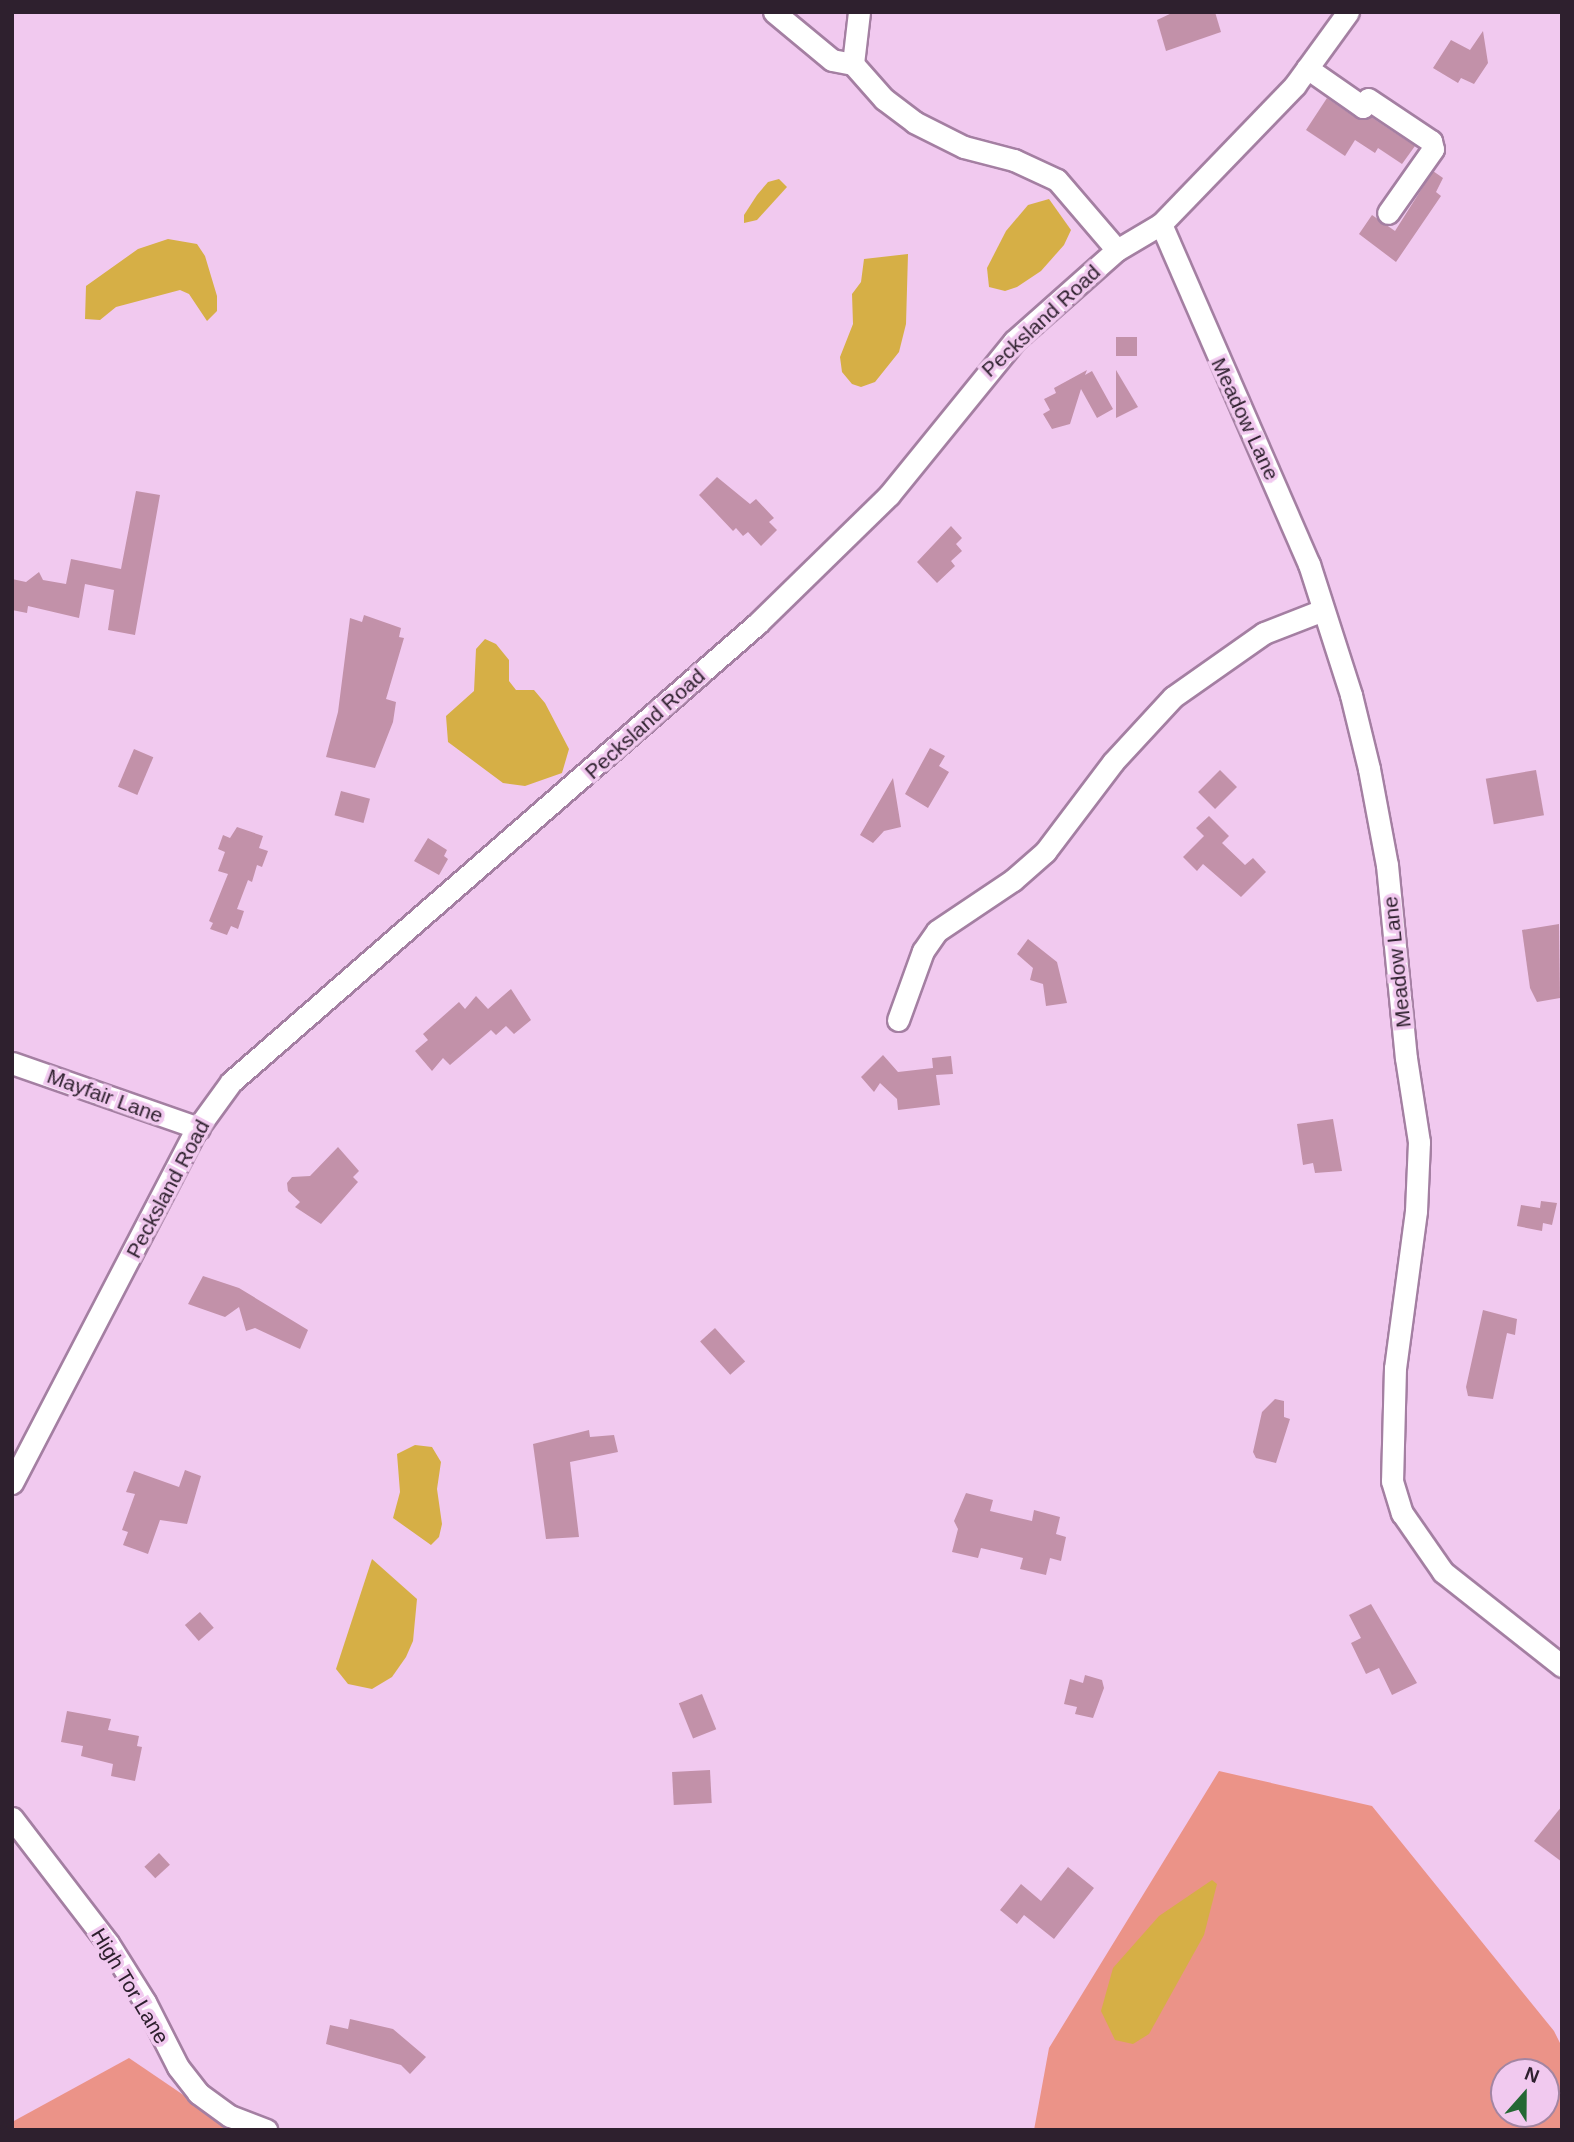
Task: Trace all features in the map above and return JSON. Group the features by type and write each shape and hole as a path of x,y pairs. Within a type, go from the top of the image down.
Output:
{"street":[{"path":"774,12 832,60 853,64 884,99 914,122 964,147 1014,160 1057,180 1117,250"},
{"path":"853,64 859,12"},
{"name":"Pecksland Road","path":"12,1483 198,1128 213,1105 259,1055 512,842 758,623 889,495 1014,341 1117,250 1161,224 1307,68 1348,12"},
{"path":"1307,68 1363,107 1368,99 1431,141 1433,149 1388,213"},
{"name":"Meadow Lane","path":"1161,224 1219,366 1285,504 1323,610 1352,695 1387,865 1406,1058 1419,1142 1416,1212 1395,1368 1392,1481 1402,1513 1444,1573 1562,1666"},
{"path":"898,1020 923,951 937,931 1013,880 1045,852 1113,762 1173,697 1264,633 1323,610"},
{"name":"Mayfair Lane","path":"12,1063 198,1128"},
{"name":"High Tor Lane","path":"12,1818 108,1943 145,2002 178,2067 198,2093 230,2116 267,2130"}],"shaded area":[{"path":"779,179 787,187 757,220 744,223 744,215 757,195 768,182"},
{"path":"1049,199 1071,230 1064,245 1041,271 1017,287 1005,291 989,287 987,268 1006,231 1028,205"},
{"path":"168,239 197,244 205,256 217,296 217,311 207,321 189,294 180,290 116,307 100,320 85,319 86,286 138,249"},
{"path":"908,254 906,324 899,352 875,382 861,387 852,384 842,372 840,357 853,324 852,294 861,282 864,259"},
{"path":"485,639 496,644 509,660 509,681 516,690 534,690 545,703 569,749 562,773 525,786 503,783 448,742 446,716 474,691 476,649"},
{"path":"415,1445 432,1447 441,1462 437,1489 442,1524 439,1537 431,1545 393,1518 400,1492 397,1454"},
{"path":"372,1559 417,1599 413,1641 406,1657 392,1677 372,1689 348,1684 336,1669"},
{"path":"1219,1771 1372,1806 1554,2031 1562,2047 1562,2130 1034,2130 1049,2048"},
{"path":"1212,1880 1217,1884 1204,1935 1149,2034 1133,2044 1115,2040 1101,2011 1113,1968 1159,1916"},
{"path":"129,2058 235,2130 12,2130 12,2122"}],"building":[{"path":"1174,12 1215,12 1221,32 1166,51 1157,20"},
{"path":"1483,31 1488,63 1474,84 1461,78 1458,83 1433,68 1451,40 1470,50"},
{"path":"1327,98 1356,118 1371,117 1415,146 1402,164 1378,148 1375,153 1355,140 1345,156 1306,130"},
{"path":"1433,171 1443,178 1436,192 1441,196 1396,262 1359,234 1372,215 1395,231"},
{"path":"1116,337 1137,337 1137,356 1116,356"},
{"path":"1087,370 1085,375 1092,371 1113,409 1097,418 1081,389 1070,424 1052,429 1043,414 1050,410 1044,399 1056,393 1054,388"},
{"path":"1116,370 1138,407 1116,418"},
{"path":"717,477 750,504 756,499 774,518 769,522 777,530 761,546 748,532 743,536 736,528 733,531 699,495"},
{"path":"136,491 160,495 135,635 108,630 114,590 85,584 79,618 28,606 27,613 12,610 12,579 26,582 39,572 43,580 66,584 71,559 121,569"},
{"path":"951,526 962,538 956,544 962,551 951,561 955,566 937,583 917,562"},
{"path":"364,615 401,628 399,637 404,638 386,699 396,702 393,722 375,768 326,757 338,712 350,618 362,622"},
{"path":"930,748 945,756 939,766 949,772 928,808 905,794"},
{"path":"134,749 153,757 137,795 118,787"},
{"path":"1220,770 1237,787 1215,809 1198,792"},
{"path":"1536,770 1544,815 1494,824 1486,779"},
{"path":"893,778 901,827 884,831 873,843 860,835"},
{"path":"341,791 370,799 364,823 335,815"},
{"path":"1209,816 1229,836 1222,843 1245,865 1253,858 1266,872 1241,897 1203,864 1197,871 1183,857 1204,836 1196,828"},
{"path":"237,827 263,836 259,848 268,851 262,867 257,865 252,882 248,880 237,909 244,911 238,929 231,926 227,935 210,929 213,923 209,921 228,874 218,871 225,852 218,849 223,835 230,838"},
{"path":"428,838 447,850 444,856 448,859 439,875 414,861"},
{"path":"1559,924 1560,998 1537,1002 1530,988 1522,930"},
{"path":"1028,939 1057,962 1067,1003 1046,1006 1043,984 1030,980 1033,968 1017,954"},
{"path":"511,989 531,1020 514,1034 506,1026 496,1035 491,1030 450,1065 443,1058 432,1071 415,1051 428,1040 423,1034 459,1002 465,1009 476,996 488,1009"},
{"path":"883,1055 898,1072 933,1068 932,1058 951,1056 953,1074 936,1075 940,1105 898,1110 897,1099 880,1083 874,1092 861,1077"},
{"path":"1333,1119 1342,1171 1315,1173 1313,1163 1303,1165 1297,1124"},
{"path":"338,1147 359,1171 353,1177 358,1182 321,1224 295,1207 300,1202 288,1191 287,1183 292,1177 310,1176"},
{"path":"1541,1201 1557,1203 1552,1225 1543,1223 1542,1231 1517,1226 1521,1205 1540,1208"},
{"path":"203,1276 239,1288 308,1330 300,1349 255,1328 246,1331 239,1307 225,1317 188,1304"},
{"path":"1483,1310 1517,1319 1515,1335 1507,1333 1493,1399 1468,1396 1466,1387"},
{"path":"715,1328 745,1361 730,1375 700,1341"},
{"path":"1275,1399 1284,1401 1284,1417 1290,1419 1276,1463 1256,1458 1253,1452 1262,1412"},
{"path":"589,1430 590,1437 614,1435 618,1452 570,1462 579,1537 546,1539 533,1444"},
{"path":"185,1470 201,1476 187,1524 160,1520 148,1554 123,1545 128,1532 122,1530 135,1494 126,1492 134,1471 179,1487"},
{"path":"966,1493 993,1500 990,1511 1032,1521 1034,1510 1060,1517 1056,1534 1066,1537 1061,1561 1050,1558 1046,1575 1020,1569 1023,1558 981,1548 978,1558 952,1552 958,1529 954,1521"},
{"path":"1371,1604 1417,1683 1392,1695 1379,1668 1366,1674 1351,1643 1361,1638 1349,1615"},
{"path":"200,1612 214,1628 199,1641 185,1625"},
{"path":"1085,1675 1102,1680 1104,1688 1093,1718 1075,1714 1077,1707 1064,1704 1070,1679 1083,1683"},
{"path":"702,1694 716,1729 693,1739 679,1703"},
{"path":"67,1711 111,1719 108,1730 139,1736 137,1746 142,1747 135,1781 111,1776 113,1764 81,1756 83,1746 61,1742"},
{"path":"710,1770 712,1803 674,1805 672,1772"},
{"path":"1562,1806 1562,1862 1534,1841"},
{"path":"159,1853 170,1865 155,1878 144,1867"},
{"path":"1068,1867 1094,1888 1054,1939 1024,1915 1017,1924 1000,1910 1021,1884 1041,1901"},
{"path":"350,2019 393,2029 426,2057 410,2074 401,2065 326,2044 330,2025 348,2029"}]}
